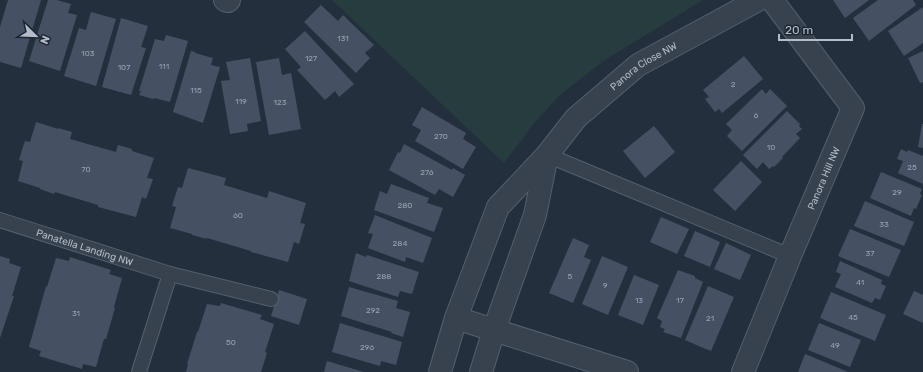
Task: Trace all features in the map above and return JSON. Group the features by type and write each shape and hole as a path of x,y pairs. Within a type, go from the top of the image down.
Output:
{"street":[{"path":"225,0 229,0"},
{"name":"Panora Close NW","path":"440,372 456,318 498,207 546,155 576,118 638,65 758,0"},
{"name":"Panora Hill NW","path":"743,372 790,256 853,108 772,0"},
{"name":"Panora Close NW","path":"481,372 494,330 535,215 546,155"},
{"path":"456,318 627,372"}],"lane":[{"path":"546,155 790,256"},
{"name":"Panatella Landing NW","path":"0,220 170,274 270,299"},
{"path":"139,372 170,274"}],"green space":[{"path":"332,0 703,0 605,60 561,94 535,122 504,163"}],"building":[{"path":"8,0 41,0 21,68 0,62 0,27"},
{"path":"48,0 57,0 71,4 68,13 77,15 60,71 29,61"},
{"path":"833,0 869,0 845,18"},
{"path":"878,0 913,0 916,5 869,41 853,18"},
{"path":"321,5 338,21 343,15 374,45 365,53 370,58 356,73 304,22"},
{"path":"923,7 923,43 904,56 888,31"},
{"path":"91,12 116,19 96,86 64,76 79,28 86,30"},
{"path":"121,18 148,26 141,47 146,48 131,95 102,87"},
{"path":"305,31 354,84 339,97 335,91 325,100 297,70 301,67 285,49"},
{"path":"166,35 188,41 170,102 139,95 155,39 164,41"},
{"path":"191,51 213,58 211,65 220,67 203,123 173,112"},
{"path":"923,51 923,82 920,83 908,58"},
{"path":"744,56 763,79 722,113 719,109 715,112 705,99 709,97 703,90"},
{"path":"250,58 261,121 247,124 248,131 230,134 221,81 230,80 226,62"},
{"path":"279,58 282,75 291,73 301,129 269,135 256,62"},
{"path":"762,89 766,94 770,89 787,106 742,151 727,136 732,130 726,124"},
{"path":"422,107 466,133 463,139 476,147 463,169 415,141 421,130 412,125"},
{"path":"787,111 800,124 799,126 802,129 796,134 800,138 774,167 773,166 769,169 763,162 757,169 743,155"},
{"path":"36,122 72,132 70,139 116,152 118,145 154,158 147,178 153,179 146,199 142,197 136,217 98,207 98,205 55,192 54,194 18,181 23,161 19,160 22,150 25,141 30,142"},
{"path":"923,124 923,148 918,147"},
{"path":"654,126 675,152 645,178 623,151"},
{"path":"404,144 452,170 453,168 465,175 453,197 439,189 435,195 389,170"},
{"path":"901,149 923,156 923,184 898,173 903,161 897,159"},
{"path":"741,161 762,182 735,211 713,190"},
{"path":"188,168 226,178 224,185 267,198 269,191 306,203 300,223 305,224 299,244 294,242 288,262 170,228 176,207 172,206 178,187 182,188"},
{"path":"881,172 922,189 920,194 922,195 911,216 870,198"},
{"path":"391,184 429,198 427,203 443,208 434,232 374,210 380,191 387,194"},
{"path":"865,201 914,222 904,246 854,226"},
{"path":"375,215 432,238 423,263 406,257 405,262 368,248 373,234 368,233"},
{"path":"661,217 689,229 677,254 650,242"},
{"path":"850,229 901,250 889,277 838,256"},
{"path":"695,231 720,242 710,267 684,256"},
{"path":"573,238 589,245 584,257 591,260 573,303 549,293"},
{"path":"726,243 751,255 740,280 714,269"},
{"path":"356,253 366,257 367,255 419,272 412,294 400,291 398,297 349,281"},
{"path":"0,256 10,259 9,263 21,267 12,296 14,296 0,338"},
{"path":"602,256 628,267 608,315 582,304"},
{"path":"70,257 111,270 109,274 122,278 106,339 104,339 96,367 83,364 82,369 39,356 41,351 29,347 46,286 47,287 56,258 69,261"},
{"path":"840,261 882,280 881,284 886,286 880,300 875,298 872,303 835,287 841,274 836,272"},
{"path":"678,270 695,276 695,278 703,282 681,338 663,332 665,329 660,327 662,321 657,318"},
{"path":"634,275 659,285 643,325 618,315"},
{"path":"708,286 734,297 711,351 685,340"},
{"path":"349,287 398,301 396,308 410,312 403,337 391,333 392,332 341,316"},
{"path":"279,290 307,299 299,325 271,316"},
{"path":"914,291 923,295 923,323 903,314"},
{"path":"831,292 886,315 875,341 820,318"},
{"path":"221,303 262,315 260,319 274,324 265,352 267,353 261,372 186,372 187,364 207,304 220,306"},
{"path":"340,323 402,342 396,365 381,361 380,366 332,352"},
{"path":"819,323 861,340 850,367 808,350"},
{"path":"805,354 822,361 848,372 798,372"},
{"path":"327,361 364,372 324,372"}]}
